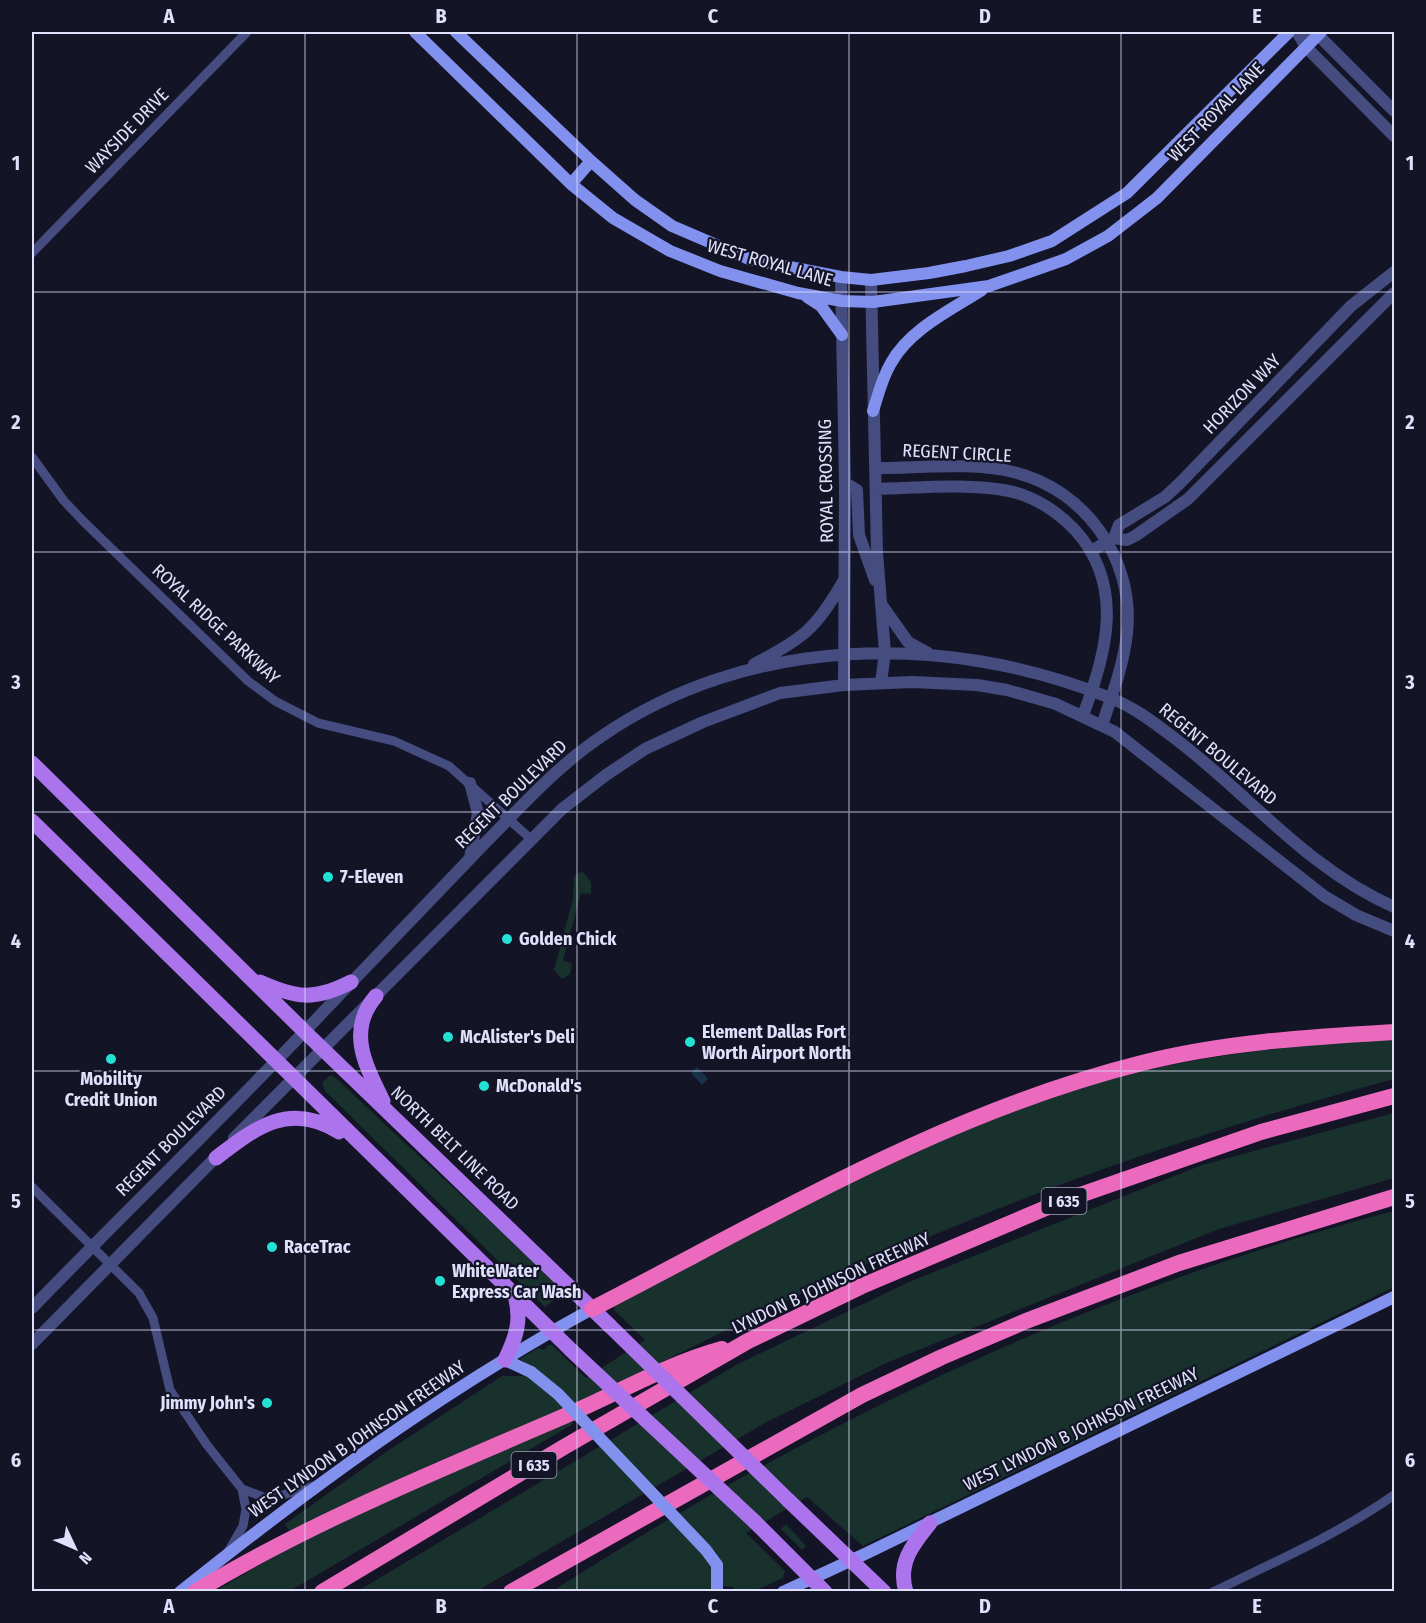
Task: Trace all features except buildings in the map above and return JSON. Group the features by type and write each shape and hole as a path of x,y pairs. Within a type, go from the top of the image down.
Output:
{"highway":[{"path":"592,1309 711,1244 941,1131 1071,1083 1144,1062 1206,1051 1280,1041 1395,1032"},
{"name":"LYNDON B JOHNSON FREEWAY","path":"322,1592 747,1341 861,1286 1060,1202 1261,1132 1395,1096"},
{"path":"511,1592 555,1565 862,1395 942,1357 1026,1321 1179,1263 1395,1197"},
{"path":"195,1592 248,1560 453,1463 596,1403 682,1360 747,1341"},
{"path":"526,1592 555,1565"}],"main road":[{"name":"WEST ROYAL LANE","path":"415,32 571,184 613,218 670,251 720,270 798,293 842,301 873,302 920,298 990,286 1066,259 1108,236 1162,192 1305,47 1316,33"},
{"name":"WEST ROYAL LANE","path":"456,32 591,161 635,200 672,226 749,259 841,277 872,280 929,273 1010,256 1062,235 1127,193 1289,32"},
{"path":"571,184 591,161"},
{"path":"873,411 883,380 899,350 931,322 990,286"},
{"path":"798,293 821,306 842,335"},
{"name":"NORTH BELT LINE ROAD","path":"32,762 304,1031 884,1592"},
{"path":"32,821 515,1296 755,1522 825,1592"},
{"path":"249,977 290,995 334,991 351,982"},
{"path":"376,996 370,1003 361,1030 361,1054 387,1109"},
{"path":"216,1158 263,1125 284,1118 324,1122 357,1140"},
{"path":"515,1296 519,1311 518,1324 505,1360 531,1372 558,1394 706,1550 717,1565 717,1592"},
{"name":"WEST LYNDON B JOHNSON FREEWAY","path":"783,1592 1395,1297"},
{"name":"WEST LYNDON B JOHNSON FREEWAY","path":"180,1592 316,1485 423,1410 592,1309"},
{"path":"906,1592 903,1581 908,1551 930,1523"}],"street":[{"name":"WAYSIDE DRIVE","path":"32,254 247,32"},
{"path":"1297,32 1305,47 1395,136"},
{"path":"1316,33 1395,111"},
{"name":"HORIZON WAY","path":"1111,540 1119,525 1165,497 1180,483 1351,306 1394,275"},
{"name":"ROYAL CROSSING","path":"841,277 845,483 844,685"},
{"path":"872,280 873,411 880,598 885,652 881,683"},
{"name":"HORIZON WAY","path":"1090,551 1111,540 1127,540 1135,536 1188,499 1395,293"},
{"path":"1297,363 1310,378"},
{"name":"ROYAL RIDGE PARKWAY","path":"32,457 57,493 82,521 248,681 275,702 318,723 394,741 449,766 532,840"},
{"name":"REGENT CIRCLE","path":"876,468 986,468 1013,471 1039,480 1071,498 1090,516 1111,540 1120,570 1128,620 1127,635 1102,725"},
{"path":"977,487 986,468"},
{"path":"845,483 857,490 859,535 880,598 908,642 932,655"},
{"name":"REGENT CIRCLE","path":"876,489 977,487 1011,491 1038,501 1065,520 1090,551 1103,577 1108,620 1103,654 1083,715"},
{"path":"731,675 767,658 807,633 823,616 845,579"},
{"name":"REGENT BOULEVARD","path":"32,1308 550,777 605,733 669,699 731,675 779,663 885,652 932,655 1021,668 1092,691 1147,717 1194,753 1306,853 1368,896 1395,907"},
{"path":"32,1344 562,809 606,775 673,735 780,693 881,683 977,685 1007,690 1083,715 1136,746 1324,896 1356,915 1395,931"},
{"path":"469,860 478,813 470,783"},
{"path":"32,1186 139,1293 153,1318 170,1390 207,1445 242,1489 246,1509 243,1526 227,1554"},
{"path":"242,1489 269,1499 316,1485"},
{"path":"1213,1592 1224,1589 1289,1555 1374,1509 1395,1495"}],"green space":[{"path":"484,807 496,818 485,832 482,830"},
{"path":"582,871 591,882 591,894 581,893 563,960 572,964 570,974 562,979 554,970 573,899 574,876"},
{"path":"1394,1039 1394,1079 1324,1098 1187,1141 984,1214 820,1285 547,1417 412,1473 291,1534 285,1524 389,1450 502,1376 522,1376 527,1364 520,1359 538,1348 544,1350 548,1345 552,1345 586,1378 645,1340 614,1310 616,1303 812,1201 946,1138 1015,1110 1085,1087 1156,1068 1275,1049"},
{"path":"330,1075 565,1291 545,1307 325,1091 322,1083"},
{"path":"1394,1113 1394,1178 1219,1229 886,1363 765,1423 477,1591 356,1592 736,1365 909,1282 1202,1165"},
{"path":"1394,1211 1394,1287 863,1546 807,1497 746,1533 785,1571 783,1578 754,1591 733,1591 734,1587 721,1586 720,1592 551,1592 750,1473 853,1418 958,1368 1064,1321 1173,1280 1283,1243"},
{"path":"570,1420 573,1424 290,1591 214,1592 301,1543 389,1499"},
{"path":"786,1524 806,1546 802,1550 781,1529"}],"water":[{"path":"697,1067 708,1079 702,1085 691,1073"}],"place":[{"name":"7-Eleven","path":"328,877"},
{"name":"Golden Chick","path":"507,939"},
{"name":"McAlister's Deli","path":"448,1037"},
{"name":"Element Dallas Fort Worth Airport North","path":"690,1042"},
{"name":"Mobility Credit Union","path":"111,1059"},
{"name":"McDonald's","path":"484,1086"},
{"name":"RaceTrac","path":"272,1247"},
{"name":"WhiteWater Express Car Wash","path":"440,1281"},
{"name":"Jimmy John's","path":"267,1403"}]}
